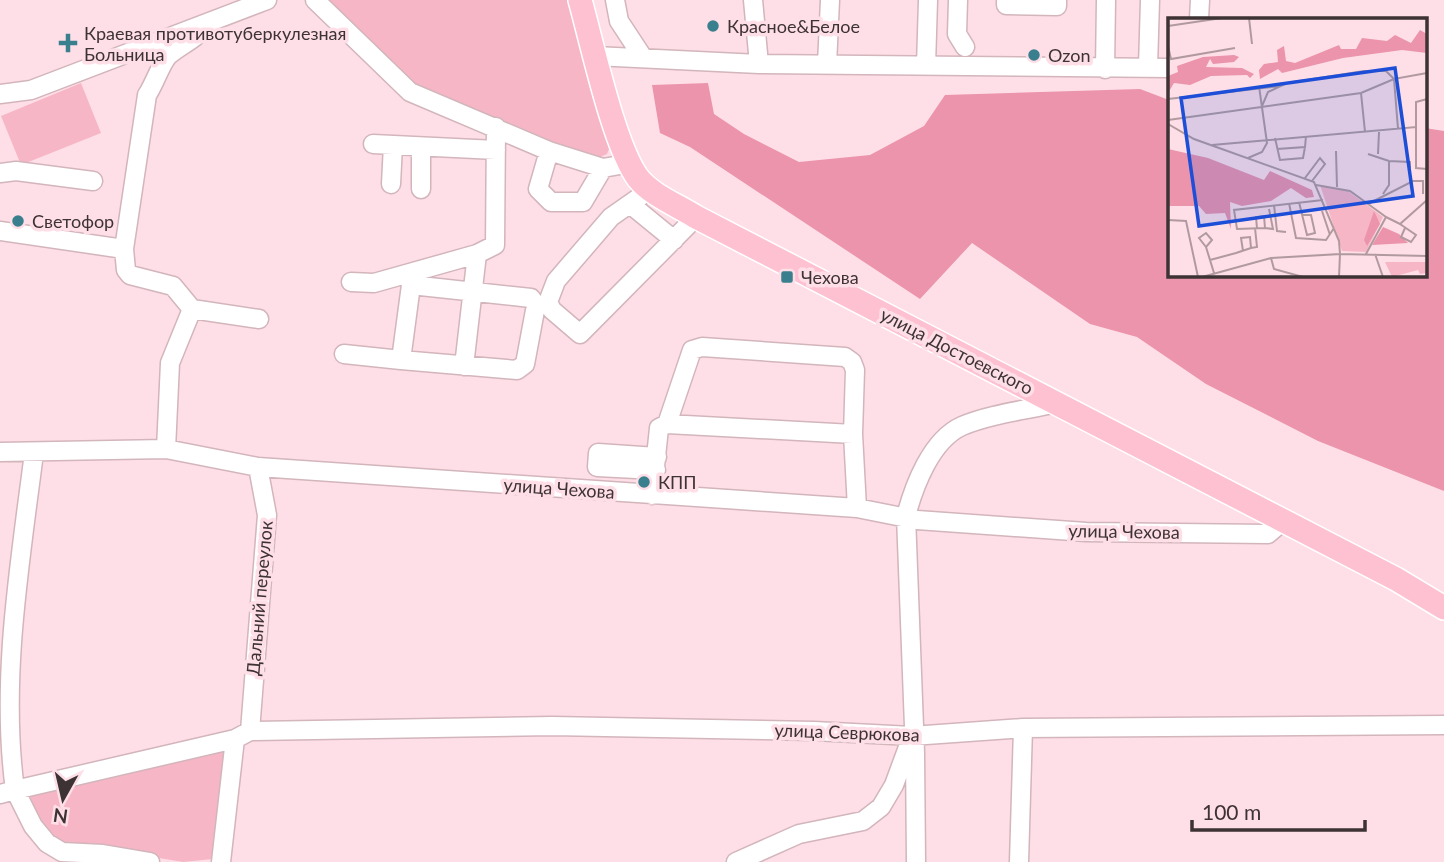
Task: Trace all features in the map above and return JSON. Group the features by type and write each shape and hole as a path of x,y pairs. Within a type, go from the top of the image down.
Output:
{"main road":[{"name":"улица Достоевского","path":"580,0 631,163 639,179 651,189 696,217 1057,403 1282,523 1396,579 1444,608"}],"street":[{"path":"0,94 31,90 267,0"},
{"path":"315,0 410,92 548,151 603,168 631,163"},
{"path":"615,0 618,21 642,56"},
{"path":"753,0 759,64"},
{"path":"827,65 830,0"},
{"path":"926,66 928,0"},
{"path":"958,0 957,34 965,47"},
{"path":"1006,0 1006,5 1057,6 1057,0"},
{"path":"1105,69 1106,0"},
{"path":"1148,67 1150,0"},
{"path":"1199,18 1200,0"},
{"path":"209,22 199,36 166,57 158,80 147,95 124,249 126,271 130,275 173,286 192,309 259,319"},
{"path":"596,56 642,56 759,64 1168,68"},
{"path":"351,282 374,283 477,254 495,245 496,127"},
{"path":"373,144 496,150"},
{"path":"391,184 393,145"},
{"path":"421,146 421,189"},
{"path":"548,151 538,190 551,202 583,202 603,168"},
{"path":"0,173 16,171 93,181"},
{"path":"651,189 611,217 556,281 550,292 548,302 552,310 580,334 696,217"},
{"path":"630,204 674,240"},
{"path":"0,231 124,249"},
{"path":"464,366 477,254"},
{"path":"344,354 401,360 464,366 517,370 525,364 536,304 531,298 411,285 401,360"},
{"path":"166,449 170,363 192,309"},
{"path":"667,424 692,350 702,347 845,358 852,362 855,370 853,434 857,508"},
{"path":"916,862 915,753 912,736 906,516 915,482 936,449 960,427 1057,403"},
{"path":"652,495 659,428 667,424 853,434"},
{"name":"улица Чехова","path":"0,452 166,449 258,467 857,508 917,520 1086,532 1268,534 1282,523"},
{"path":"34,453 10,638 8,792 33,826 61,857 103,854 150,862"},
{"name":"Дальний переулок","path":"221,862 242,735 267,515 258,467"},
{"name":"улица Севрюкова","path":"8,792 242,735 552,726 814,731 912,736 1023,728 1444,725"},
{"path":"1020,862 1023,728"},
{"path":"736,862 779,854 799,834 863,821 881,807 894,785 912,736"}],"shaded area":[{"path":"324,0 568,0 609,149 607,154 596,159 425,90 396,71"},
{"path":"81,83 101,133 21,165 1,116"},
{"path":"708,83 714,114 744,134 799,162 870,155 924,126 945,95 1140,89 1168,100 1168,276 1426,276 1426,128 1444,131 1444,491 1318,441 1206,384 1137,337 1090,324 972,243 920,299 690,147 660,133 652,85"},
{"path":"230,748 213,859 183,862 105,849 75,850 42,833 27,795"}],"place":[{"name":"Красное&Белое","path":"713,26"},
{"name":"Краевая противотуберкулезная Больница","path":"68,43"},
{"name":"Ozon","path":"1034,55"},
{"name":"Светофор","path":"18,221"},
{"name":"Чехова","path":"787,277"},
{"name":"КПП","path":"644,482"}]}
